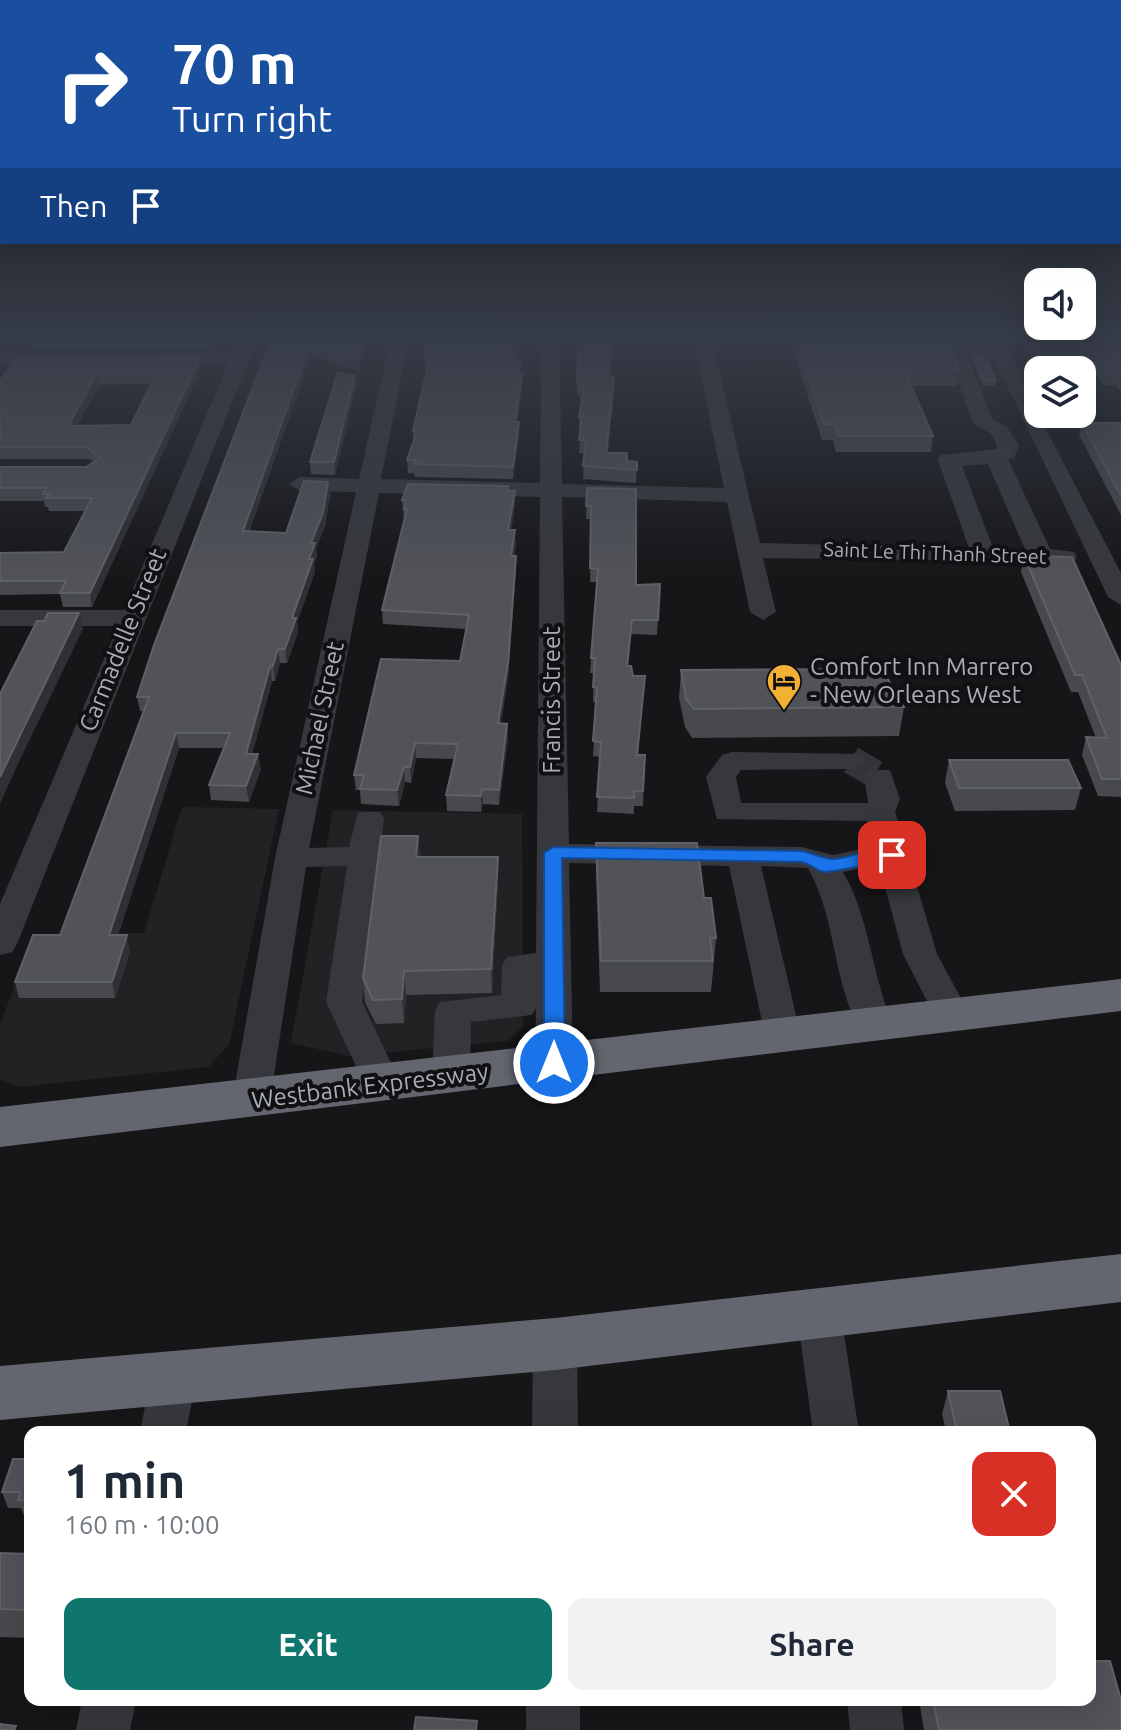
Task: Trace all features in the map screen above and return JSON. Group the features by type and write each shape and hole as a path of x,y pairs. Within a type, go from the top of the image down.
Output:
{"highway":[{"name":"Westbank Expressway","path":"0,1127 251,1101 1121,995"},
{"path":"0,1393 168,1404 555,1344 1121,1278"}],"street":[{"name":"Carmadelle Street","path":"0,944 216,418"},
{"name":"Michael Street","path":"251,1101 291,858 383,418"},
{"name":"Francis Street","path":"551,418 554,1063"},
{"path":"719,418 763,612"},
{"path":"981,418 1001,448 1041,557"},
{"path":"1031,418 1111,558 1121,597"},
{"path":"984,555 949,460 1041,439"},
{"path":"300,484 736,495"},
{"name":"Saint Le Thi Thanh Street","path":"748,550 1111,558"},
{"path":"0,618 132,618"},
{"path":"851,760 732,761 721,777 728,812 880,812"},
{"path":"879,776 885,799 880,812 920,954 952,1015"},
{"path":"369,819 344,1002 382,1084"},
{"path":"553,853 802,857 820,860 833,879 860,995 875,1025"},
{"path":"824,867 868,856 892,855"},
{"path":"291,858 364,856"},
{"path":"743,856 783,1036"},
{"path":"451,1076 453,1011 519,1006 519,965 554,964"},
{"path":"819,1314 835,1426"},
{"path":"555,1344 555,1426"},
{"path":"103,1730 108,1706"},
{"path":"553,1706 553,1730"},
{"path":"875,1706 877,1730"}],"shaded area":[{"path":"182,807 279,809 229,1045 208,1067 19,1087 0,1080 0,1025 34,934 144,933"},
{"path":"333,810 522,814 523,1027 508,1041 349,1056 291,1043"}],"building":[{"path":"0,418 73,418 68,426 131,425 135,418 172,418 90,593 60,593 66,581 0,581 0,553 64,552 92,498 46,498 49,494 43,494 46,488 0,488 0,467 86,467 100,458 87,447 0,447"},
{"path":"241,418 284,418 243,531 286,533 304,481 328,482 323,513 311,543 315,543 309,559 313,559 292,618 296,618 285,649 278,649 273,666 270,666 246,754 258,754 246,786 209,785 230,733 176,733 109,935 127,935 112,982 15,982 33,935 60,935 149,697 137,697"},
{"path":"324,418 345,418 334,462 310,462"},
{"path":"416,418 516,418 515,422 519,422 513,467 414,464 415,460 407,460 417,431 413,431"},
{"path":"582,418 610,418 606,453 627,453 627,461 637,462 637,470 583,466 586,441 579,440"},
{"path":"822,418 925,418 933,436 838,436 835,424 824,424"},
{"path":"1096,423 1121,423 1121,496 1085,428 1096,428"},
{"path":"408,484 508,486 507,491 515,491 508,530 515,530 511,556 516,556 508,663 498,723 507,724 499,790 482,789 481,796 446,795 458,744 415,743 410,767 404,767 397,790 360,789 364,775 354,775 381,659 460,661 469,615 382,610 407,509 404,509 406,501 402,500"},
{"path":"587,488 636,489 636,585 660,584 658,620 632,620 627,666 631,666 633,676 645,676 637,755 645,755 643,791 634,791 634,798 597,797 601,742 593,741 597,688 593,687 595,658 591,658 598,569 590,568 591,506 586,506"},
{"path":"1024,556 1072,557 1121,665 1121,779 1102,779 1086,737 1107,738 1082,675 1075,675"},
{"path":"48,613 79,613 0,777 0,694 37,621 44,621"},
{"path":"882,669 904,707 694,709 686,699 681,670"},
{"path":"949,760 1068,760 1081,788 959,788"},
{"path":"381,836 418,836 416,857 498,857 491,969 404,971 402,999 373,1000 363,978"},
{"path":"596,843 697,843 704,898 711,898 716,938 710,938 713,961 601,961"},
{"path":"948,1391 1000,1391 1009,1426 956,1426"},
{"path":"13,1459 24,1459 24,1500 18,1500 20,1492 2,1492"},
{"path":"0,1553 24,1554 24,1610 0,1609"},
{"path":"1096,1661 1110,1661 1121,1700 1121,1730 939,1730 934,1706 1096,1706"},
{"path":"416,1717 477,1721 476,1730 414,1730"},
{"path":"0,1724 16,1726 14,1730 0,1730"}],"tunnel":[{"path":"851,760 879,776"}],"place":[{"name":"Comfort Inn Marrero - New Orleans West","path":"784,712"}],"route":[{"path":"554,1063 553,853 802,857 820,860 824,867 868,856 892,855"}]}
